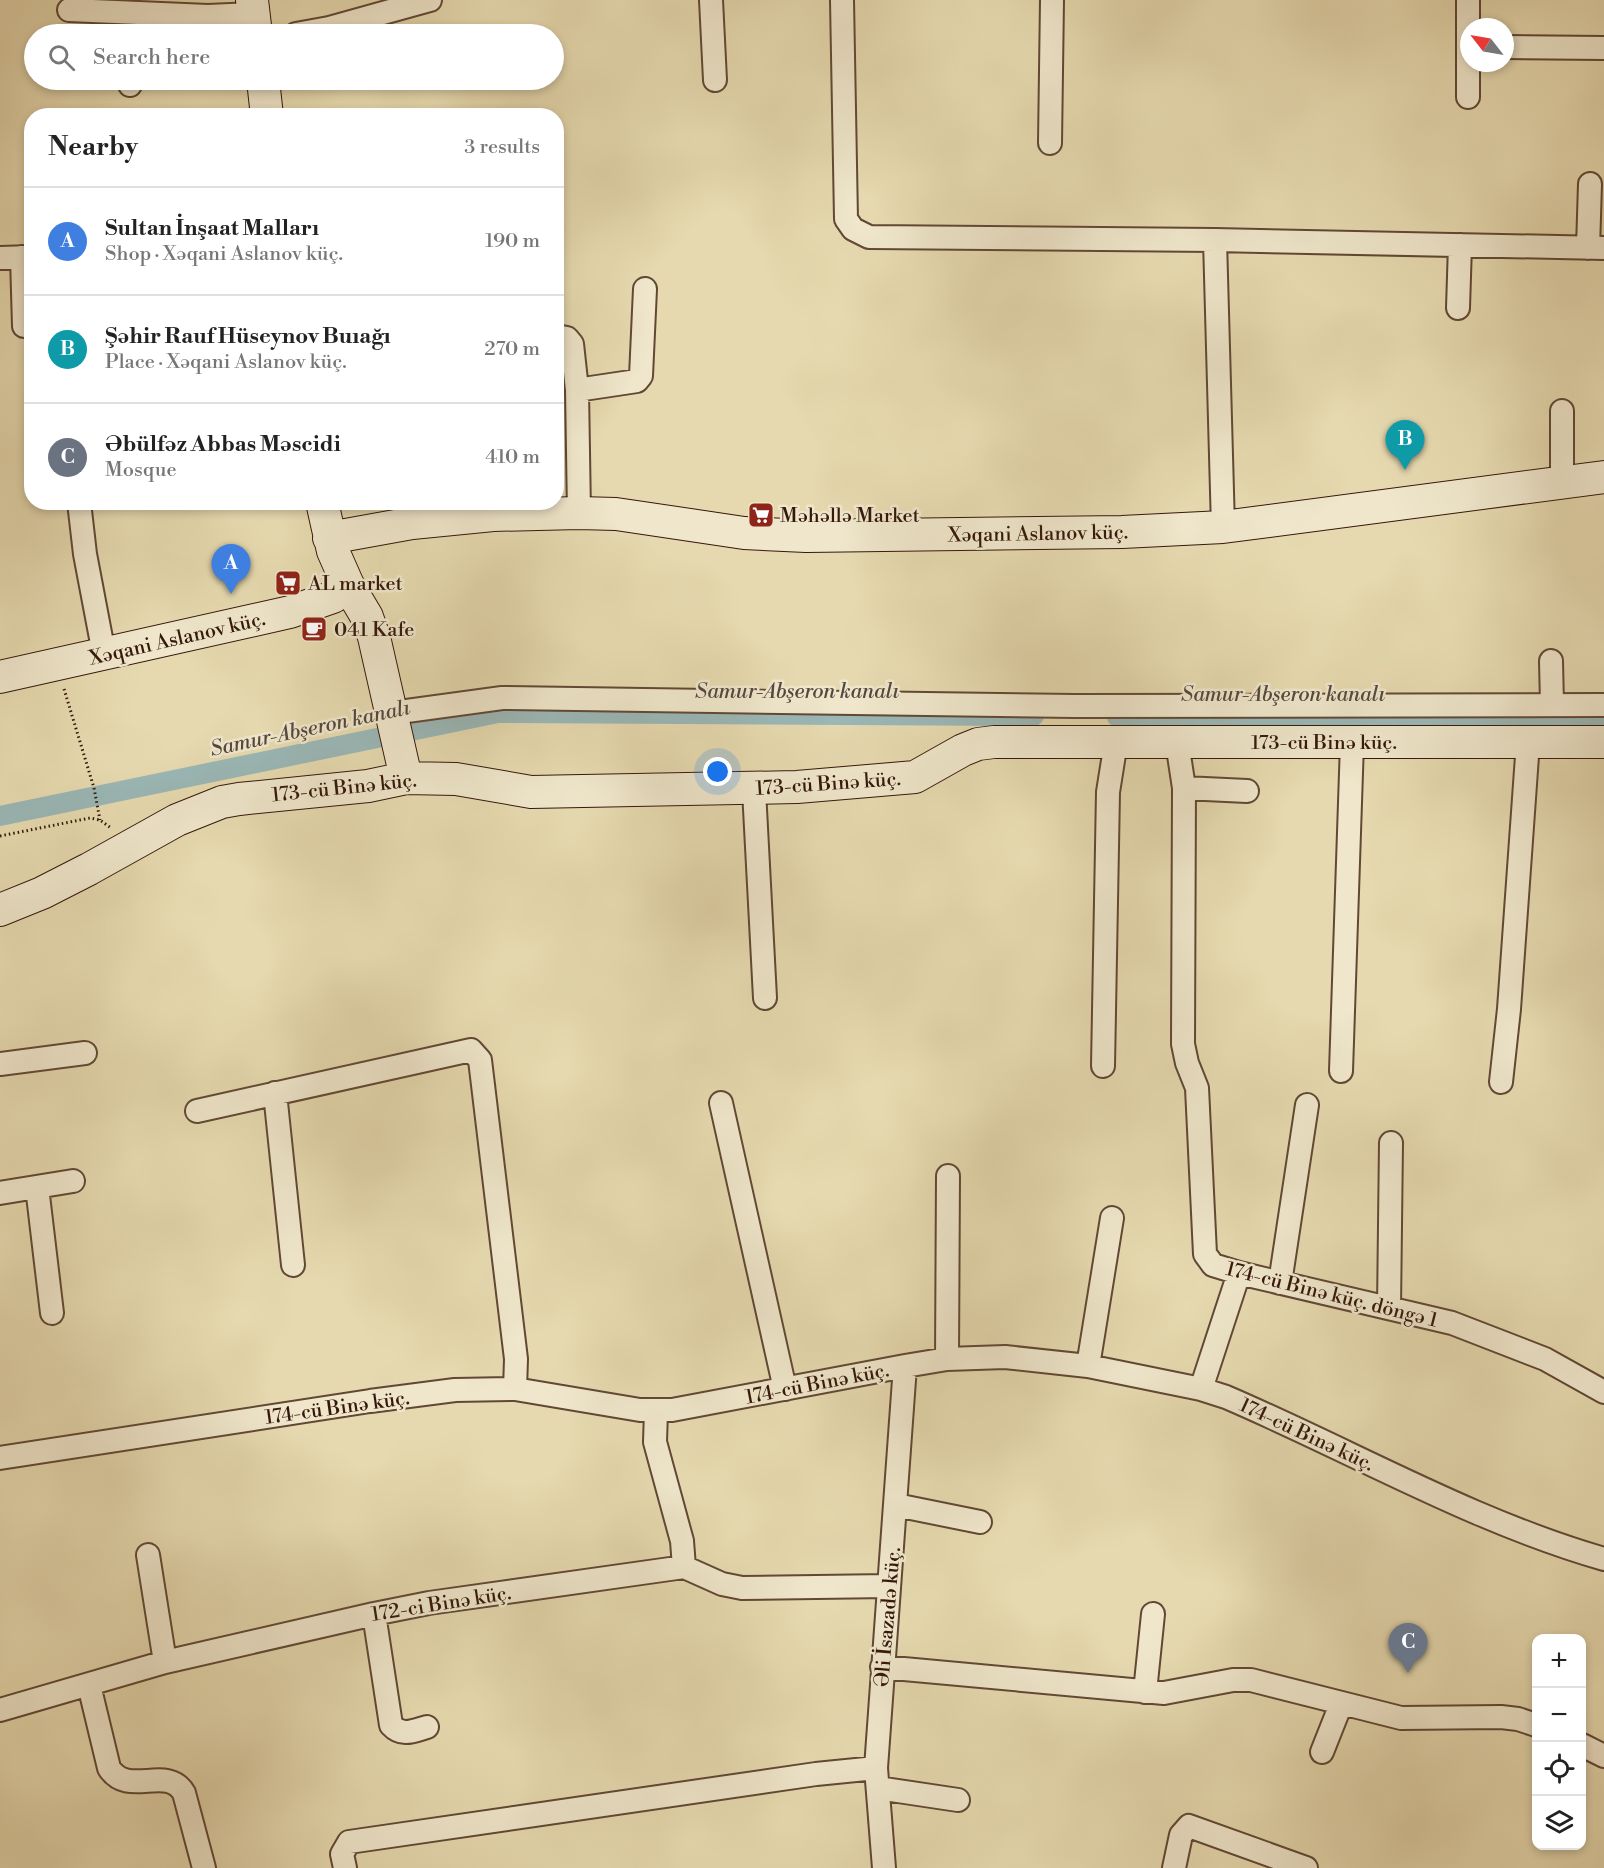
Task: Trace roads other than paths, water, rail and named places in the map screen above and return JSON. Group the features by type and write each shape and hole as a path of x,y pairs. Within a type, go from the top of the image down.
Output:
{"street":[{"path":"343,24 430,0"},
{"path":"711,0 715,80"},
{"path":"842,0 846,219 853,229 869,237 1215,240 1596,248 1590,184"},
{"path":"1050,143 1052,0"},
{"path":"1468,0 1468,18"},
{"path":"69,10 129,24 208,16 254,16"},
{"path":"1514,47 1604,48"},
{"path":"1468,72 1468,97"},
{"path":"263,90 266,108"},
{"path":"1215,240 1223,527"},
{"path":"1458,308 1460,245"},
{"path":"18,257 24,326"},
{"path":"577,390 637,381 641,376 645,289"},
{"path":"564,337 572,344 577,390 579,513"},
{"path":"1562,411 1562,483"},
{"name":"Xəqani Aslanov küç.","path":"329,538 424,522 493,515 579,513 616,514 744,533 806,536 1122,532 1223,527 1604,477"},
{"path":"80,510 85,554 104,654"},
{"path":"324,510 329,538 339,567 367,617 374,638 406,778"},
{"name":"Xəqani Aslanov küç.","path":"0,677 290,612 333,597 348,585"},
{"path":"1551,661 1552,705"},
{"path":"392,713 502,698 1075,706 1604,705"},
{"name":"173-cü Binə küç.","path":"0,910 61,883 177,820 222,802 266,795 368,786 406,778 456,779 531,792 754,789 915,777 963,750 986,743 1010,741 1604,742"},
{"path":"1103,1066 1108,792 1116,741"},
{"name":"174-cü Binə küç. döngə 1","path":"1177,742 1184,788 1183,1044 1187,1063 1197,1088 1205,1254 1214,1265 1239,1273 1452,1323 1545,1359 1604,1392"},
{"path":"1341,1071 1352,742"},
{"path":"1501,1082 1509,1009 1528,742"},
{"path":"1184,788 1246,791"},
{"path":"754,789 765,998"},
{"path":"197,1111 471,1050 480,1060 516,1359 515,1389"},
{"path":"0,1064 85,1053"},
{"path":"275,1094 293,1265"},
{"path":"721,1103 785,1389"},
{"path":"1280,1283 1307,1105"},
{"path":"1389,1308 1391,1143"},
{"path":"947,1359 948,1176"},
{"path":"0,1193 73,1181"},
{"path":"37,1187 52,1313"},
{"path":"1088,1366 1112,1218"},
{"path":"1201,1389 1239,1273"},
{"name":"174-cü Binə küç.","path":"0,1458 455,1390 515,1389 656,1411 672,1410 947,1359 1005,1357 1088,1366 1201,1389 1262,1412 1505,1525 1557,1545 1604,1559"},
{"name":"Əli İsazadə küç.","path":"884,1868 877,1778 882,1667 906,1366"},
{"path":"656,1411 655,1442 682,1541 684,1567 722,1584 742,1588 889,1586"},
{"path":"896,1505 980,1522"},
{"path":"148,1555 165,1662"},
{"name":"172-ci Binə küç.","path":"0,1710 165,1662 374,1614 463,1598 684,1567"},
{"path":"374,1614 392,1725 397,1731 405,1733 427,1727"},
{"path":"1145,1692 1153,1614"},
{"path":"882,1667 1164,1693 1233,1680 1251,1680 1401,1718 1501,1717 1532,1724"},
{"path":"89,1685 109,1768 115,1777 125,1781 168,1780 179,1785 184,1793 204,1868"},
{"path":"1322,1752 1341,1704"},
{"path":"1586,1747 1604,1755"},
{"path":"345,1868 342,1854 349,1842 816,1774 877,1778 958,1800"},
{"path":"1174,1868 1181,1835 1189,1826 1306,1868"}],"waterway":[{"name":"Samur-Abşeron kanalı","path":"0,816 498,713 1034,716"},
{"name":"Samur-Abşeron kanalı","path":"1117,717 1604,720"}],"place":[{"name":"Şəhir Rauf Hüseynov Buıağı","path":"1405,470"},
{"name":"Məhəllə Market","path":"761,515"},
{"name":"AL market","path":"288,583"},
{"name":"Sultan İnşaat Malları","path":"231,594"},
{"name":"041 Kafe","path":"314,629"},
{"name":"Əbülfəz Abbas Məscidi","path":"1408,1673"}]}
